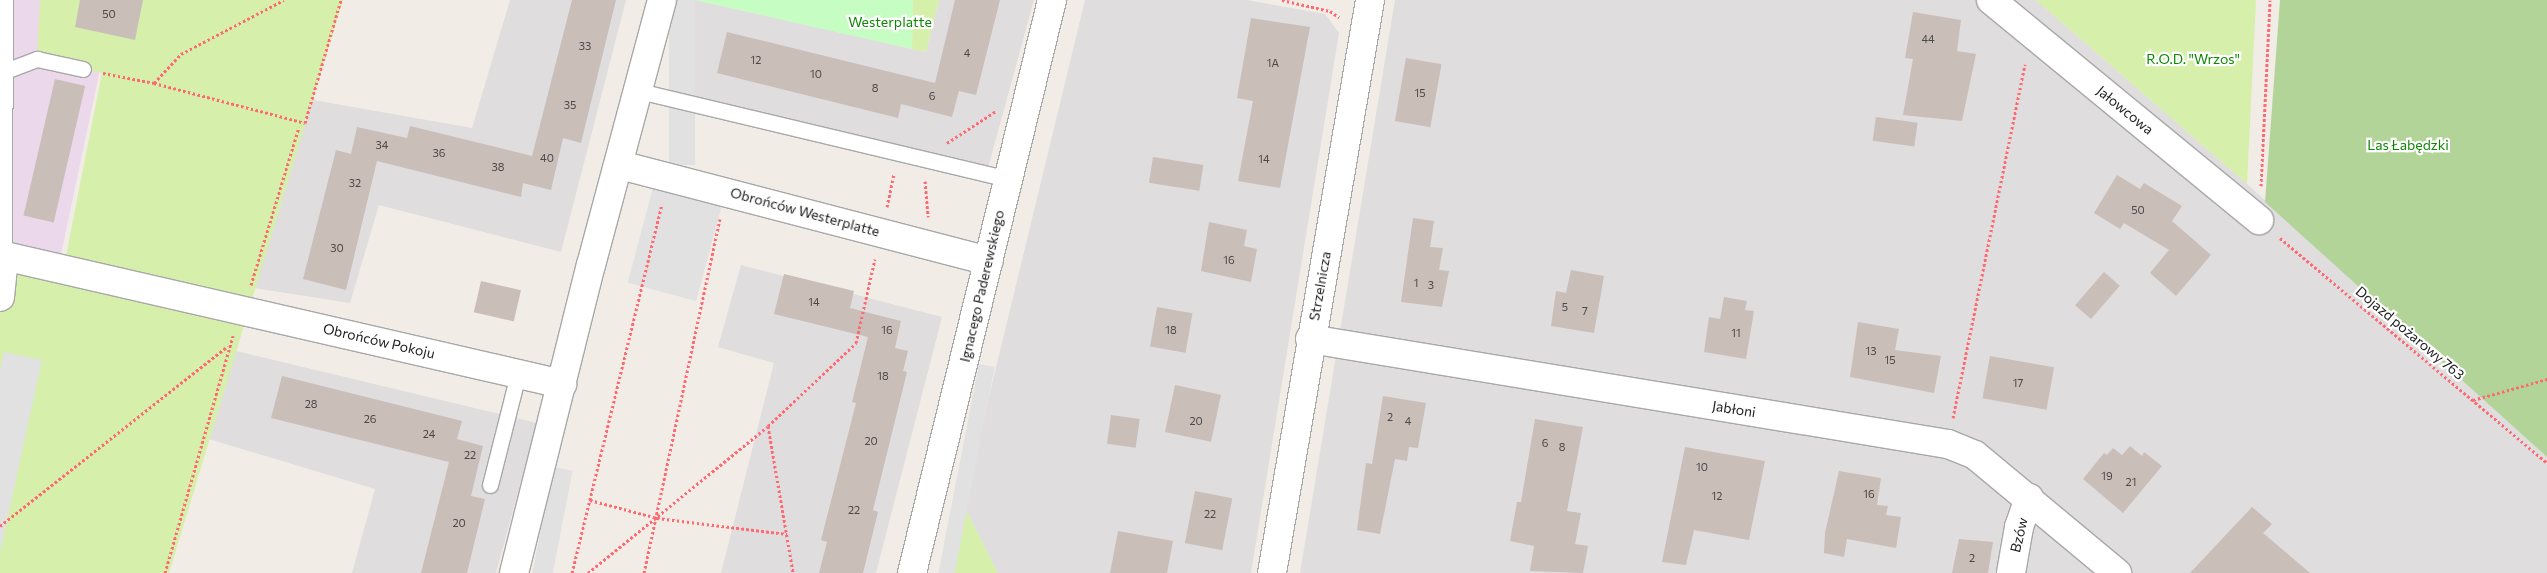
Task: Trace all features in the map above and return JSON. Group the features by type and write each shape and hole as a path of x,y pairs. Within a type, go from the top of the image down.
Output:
{"street":[{"path":"514,573 662,0"},
{"name":"Ignacego Paderewskiego","path":"912,573 1052,0"},
{"name":"Strzelnicza","path":"1272,573 1310,339 1370,0"},
{"name":"Jałowcowa","path":"1991,0 2259,220"},
{"name":"Obrońców Westerplatte","path":"620,165 989,261"},
{"path":"0,297 2,256"},
{"name":"Obrońców Pokoju","path":"2,256 562,384"},
{"name":"Jabłoni","path":"1310,339 1948,444 1975,455 2117,573"},
{"name":"Bzów","path":"2011,573 2019,527 2029,498"}],"lane":[{"path":"2,256 5,0"},
{"path":"4,73 37,59 83,69"},
{"path":"639,91 1007,179"},
{"path":"490,485 518,374"}],"path":[{"path":"154,83 181,54 284,0"},
{"path":"83,69 154,83 305,123 341,0"},
{"path":"1282,0 1330,11 1344,23"},
{"path":"2259,220 2270,0"},
{"path":"1948,444 2031,34"},
{"path":"930,245 923,159 1001,108"},
{"path":"165,573 228,346 243,311 299,127"},
{"path":"588,573 768,426 856,343 899,153"},
{"path":"572,573 669,178"},
{"path":"644,573 725,192"},
{"name":"Dojazd pożarowy 763","path":"2259,220 2547,463"},
{"path":"0,526 228,346"},
{"path":"2473,400 2547,378"},
{"path":"768,426 793,573"},
{"path":"590,500 657,518 787,534"}],"shaded area":[{"path":"0,0 68,0 103,55 59,264 0,247"},
{"path":"510,0 626,0 561,252 379,205 350,303 234,285 285,95 472,128"},
{"path":"669,0 695,0 695,165 669,165"},
{"path":"695,0 926,52 939,0 1034,0 988,168 671,91"},
{"path":"1085,0 1247,0 1325,14 1339,33 1251,573 998,573 963,504"},
{"path":"1395,0 2036,0 2247,184 2547,457 2547,573 1300,573"},
{"path":"653,188 722,206 696,301 628,283"},
{"path":"741,265 942,317 876,573 721,573 774,363 718,347"},
{"path":"211,345 537,423 496,573 352,573 375,489 189,433"},
{"path":"4,352 42,360 0,553 0,369"},
{"path":"979,364 995,367 955,573 938,573"},
{"path":"553,467 573,471 553,573 532,573"}],"green space":[{"path":"40,0 343,0 169,573 0,573 0,291 4,257 63,271 102,73 37,59"},
{"name":"Westerplatte","path":"695,0 913,0 912,49"},
{"path":"913,0 939,0 926,52 912,49"},
{"name":"R.O.D. \"Wrzos\"","path":"2036,0 2256,0 2247,184"},
{"name":"Las Łabędzki","path":"2280,0 2547,0 2547,457 2265,202"},
{"path":"963,504 998,573 947,573"}],"building":[{"path":"80,0 143,0 135,40 75,27"},
{"path":"572,0 616,0 581,143 563,138 551,190 523,183 521,197 377,161 346,290 303,279 336,150 351,154 357,127 407,138 410,126 532,156"},
{"path":"955,0 1000,0 976,95 959,91 952,117 901,104 898,118 717,73 727,32 935,83"},
{"path":"1913,12 1961,20 1957,51 1976,54 1962,121 1903,115 1913,59 1905,58"},
{"path":"1251,18 1310,27 1280,188 1238,181 1253,101 1237,98"},
{"path":"1406,58 1441,64 1430,127 1395,121"},
{"path":"55,79 85,86 54,222 24,215"},
{"path":"1876,117 1918,123 1914,147 1873,141"},
{"path":"1153,157 1203,165 1199,191 1149,183"},
{"path":"2117,175 2140,189 2144,183 2182,206 2172,221 2211,255 2176,296 2150,273 2169,250 2124,223 2120,229 2094,213"},
{"path":"1413,218 1434,221 1430,247 1443,248 1439,270 1449,271 1442,307 1401,302"},
{"path":"1209,222 1247,230 1244,246 1257,249 1251,282 1201,271"},
{"path":"1571,270 1604,276 1594,333 1551,326 1556,291 1566,293"},
{"path":"2104,272 2120,286 2091,319 2075,305"},
{"path":"784,274 854,291 850,308 901,321 895,348 908,351 903,371 907,372 873,510 878,512 863,573 819,573 827,542 821,540 856,403 852,402 868,337 774,314"},
{"path":"481,281 521,290 514,321 474,312"},
{"path":"1724,297 1747,301 1745,310 1754,311 1746,359 1704,352 1709,317 1720,319"},
{"path":"1157,307 1192,313 1186,353 1150,346"},
{"path":"1858,322 1899,329 1895,350 1941,356 1934,393 1850,377"},
{"path":"1990,356 2054,367 2047,410 1983,398"},
{"path":"282,376 462,421 457,439 483,446 471,496 485,499 467,573 421,573 449,462 271,418"},
{"path":"1175,385 1221,395 1211,442 1165,432"},
{"path":"1383,396 1426,403 1418,448 1409,447 1407,461 1395,459 1380,534 1357,530 1366,463 1372,464"},
{"path":"1111,415 1140,419 1136,448 1107,444"},
{"path":"1535,419 1583,427 1567,511 1581,513 1575,544 1588,546 1583,573 1530,571 1534,546 1510,541 1517,502 1521,502"},
{"path":"2130,446 2142,456 2144,452 2162,466 2123,513 2083,479 2104,453 2107,455 2113,448 2122,455"},
{"path":"1685,447 1765,461 1749,540 1694,530 1686,565 1662,562"},
{"path":"1839,471 1881,478 1877,505 1888,506 1886,515 1901,517 1896,548 1847,539 1844,557 1824,553 1825,533"},
{"path":"1195,491 1232,498 1222,550 1185,543"},
{"path":"2252,507 2272,524 2263,533 2310,573 2190,573"},
{"path":"1118,531 1173,541 1167,573 1110,573"},
{"path":"1959,539 1993,542 1988,573 1952,573"}]}
